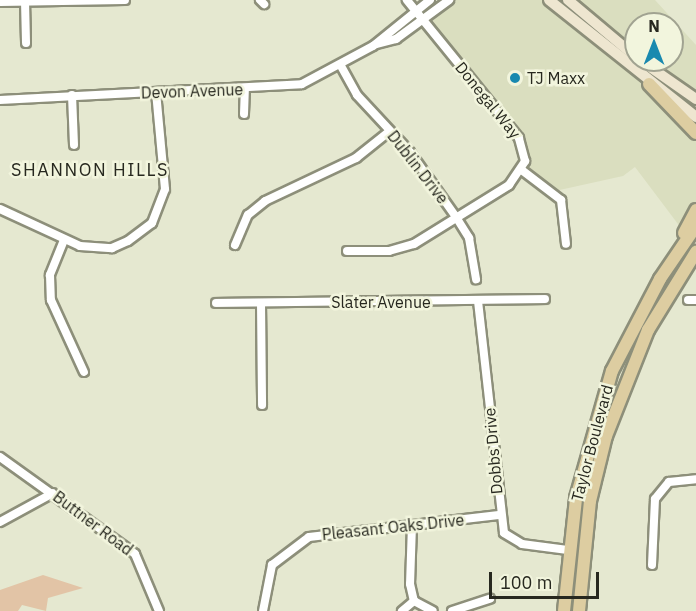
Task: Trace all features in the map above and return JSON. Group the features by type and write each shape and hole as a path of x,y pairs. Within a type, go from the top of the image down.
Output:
{"main road":[{"path":"549,0 649,84 696,117"},
{"path":"568,0 624,47"},
{"path":"657,72 696,99"},
{"path":"649,84 696,133"},
{"path":"660,279 696,210"},
{"name":"Taylor Boulevard","path":"564,611 568,550 592,432 612,371 660,279 696,226"},
{"name":"Taylor Boulevard","path":"579,611 590,501 606,436 648,330 696,252"}],"street":[{"path":"0,2 125,0"},
{"name":"Donegal Way","path":"407,0 519,138 525,151 523,171"},
{"name":"Devon Avenue","path":"373,46 430,0"},
{"name":"Devon Avenue","path":"0,100 72,94 245,90 302,84 341,66 373,46 424,21 449,0"},
{"path":"25,1 26,43"},
{"name":"Dublin Drive","path":"341,66 357,95 390,130 456,217 469,238 476,279"},
{"path":"244,114 245,90"},
{"path":"0,209 64,240 112,248 152,222 165,189 156,92"},
{"path":"72,94 74,146"},
{"path":"235,244 248,215 265,201 356,158 390,130"},
{"path":"346,250 389,251 414,244 523,171 561,200 566,244"},
{"path":"64,240 50,277 51,300 84,372"},
{"name":"Slater Avenue","path":"216,303 545,299"},
{"name":"Dobbs Drive","path":"478,301 499,515 513,540 568,550"},
{"path":"261,303 262,405"},
{"name":"Buttner Road","path":"0,457 135,554 159,611"},
{"path":"652,565 655,499 669,482 696,479"},
{"path":"0,522 53,493"},
{"name":"Pleasant Oaks Drive","path":"263,611 272,565 291,546 309,537 499,515"},
{"path":"411,525 414,601"},
{"path":"452,611 490,599"},
{"path":"402,611 414,601"},
{"path":"414,601 433,611"}],"shaded area":[{"path":"449,0 549,0 624,63 624,72 635,72 649,84 696,133 696,210 684,232 635,167 623,176 555,191 523,171 525,151 424,21"},
{"path":"570,0 655,0 666,12 624,12 624,47"},
{"path":"684,32 696,45 696,89 674,84 657,72 684,72"},
{"path":"43,575 83,588 48,598 46,611 22,605 18,611 0,611 0,590"}],"place":[{"name":"TJ Maxx","path":"515,78"}],"district":[{"name":"SHANNON HILLS","path":"90,170"}]}
